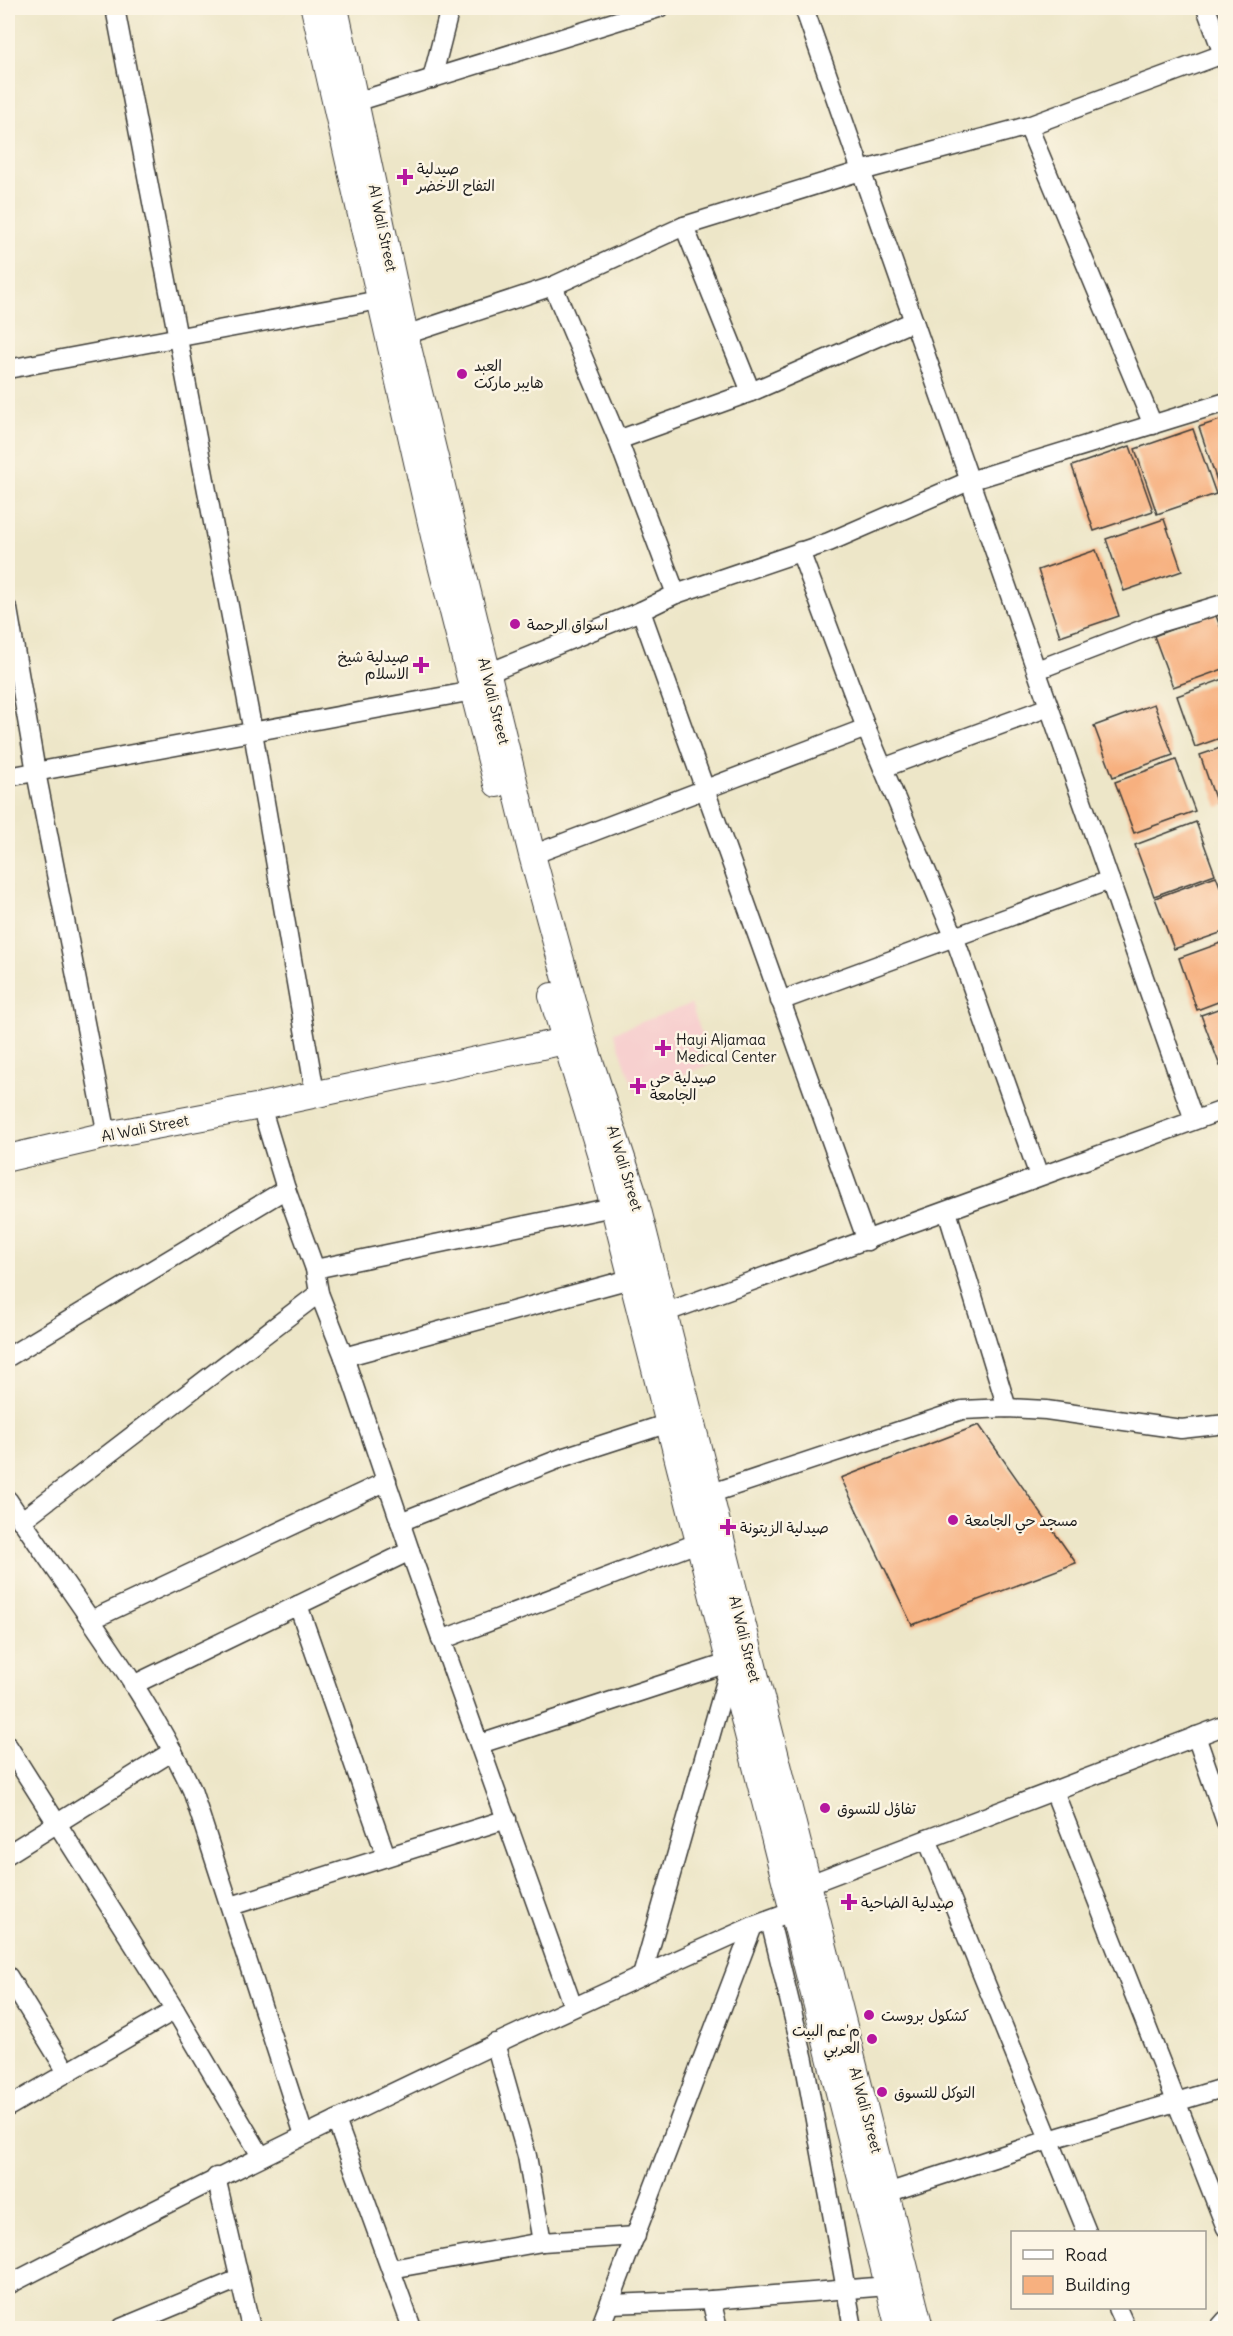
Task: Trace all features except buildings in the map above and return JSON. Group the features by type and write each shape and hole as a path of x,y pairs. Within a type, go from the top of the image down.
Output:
{"street":[{"path":"115,8 176,338 253,732 315,1093"},
{"name":"Al Wali Street","path":"314,8 436,545 532,855 589,1112 630,1279 731,1662 899,2328"},
{"name":"Al Wali Street","path":"335,8 480,682 573,1040 635,1198 920,2328"},
{"path":"432,79 450,8"},
{"path":"356,102 660,8"},
{"path":"804,8 1194,1120"},
{"path":"405,334 553,286 684,226 861,171 1028,126 1224,58 1206,8"},
{"path":"1028,126 1153,425"},
{"path":"684,226 751,392"},
{"path":"553,286 618,440 676,594"},
{"path":"8,369 379,300"},
{"path":"618,440 751,392 914,321"},
{"path":"8,777 253,732 480,682 676,594 830,542 969,481 1226,402"},
{"path":"800,551 866,728 954,936 1039,1176"},
{"path":"1037,670 1159,623 1226,603"},
{"path":"8,609 36,772 107,1135"},
{"path":"641,611 867,1241"},
{"path":"883,768 1049,707"},
{"path":"532,855 866,728"},
{"path":"780,1001 1110,880"},
{"name":"Al Wali Street","path":"8,1158 107,1135 261,1106 573,1040"},
{"path":"261,1106 286,1189 315,1269 318,1293 344,1357 441,1640 573,2007"},
{"path":"664,1313 1226,1109"},
{"path":"8,1357 286,1189"},
{"path":"315,1269 613,1207"},
{"path":"947,1211 1007,1408"},
{"path":"344,1357 630,1279"},
{"path":"21,1521 318,1293"},
{"path":"709,1494 962,1410 1007,1408 1046,1410 1181,1429 1226,1424"},
{"path":"400,1522 564,1457 669,1423"},
{"path":"91,1620 387,1481"},
{"path":"8,1500 133,1685 173,1751 192,1791 304,2135"},
{"path":"441,1640 700,1542"},
{"path":"133,1685 410,1551"},
{"path":"298,1605 386,1856"},
{"path":"480,1744 731,1662"},
{"path":"642,1976 731,1662"},
{"path":"807,1885 1226,1725"},
{"path":"1196,1736 1226,1822"},
{"path":"8,1746 175,2010 261,2156"},
{"path":"8,1854 173,1751"},
{"path":"1054,1791 1226,2228"},
{"path":"231,1906 507,1819"},
{"path":"927,1839 1087,2231"},
{"path":"8,2285 216,2177 495,2043 762,1923 794,1911"},
{"path":"600,2328 762,1923"},
{"path":"762,1923 804,2060 853,2328"},
{"path":"8,1976 67,2072"},
{"path":"8,2107 175,2010"},
{"path":"495,2043 527,2156 542,2242"},
{"path":"887,2193 1049,2140 1226,2087"},
{"path":"336,2120 412,2328"},
{"path":"216,2177 251,2328"},
{"path":"390,2270 542,2242 636,2235"},
{"path":"121,2328 239,2279"},
{"path":"611,2304 711,2300 888,2286"},
{"path":"711,2300 718,2328"},
{"path":"1118,2309 1126,2328"},
{"path":"1219,2328 1226,2320"}],"shaded area":[{"name":"Hayi Aljamaa Medical Center","path":"691,1004 712,1064 635,1092 614,1032"}],"place":[{"name":"صيدلية التفاح الاخضر","path":"405,177"},
{"name":"العبد هايبر ماركت","path":"462,374"},
{"name":"اسواق الرحمة","path":"515,624"},
{"name":"صيدلية شيخ الاسلام","path":"421,665"},
{"name":"Hayi Aljamaa Medical Center","path":"663,1048"},
{"name":"صيدلية حي الجامعة","path":"638,1086"},
{"name":"مسجد حي الجامعة","path":"953,1520"},
{"name":"صيدلية الزيتونة","path":"728,1527"},
{"name":"تفاؤل للتسوق","path":"825,1808"},
{"name":"صيدلية الضاحية","path":"849,1902"},
{"name":"كشكول بروست","path":"869,2015"},
{"name":"م'عم البيت العربي","path":"872,2039"},
{"name":"التوكل للتسوق","path":"882,2092"}]}
